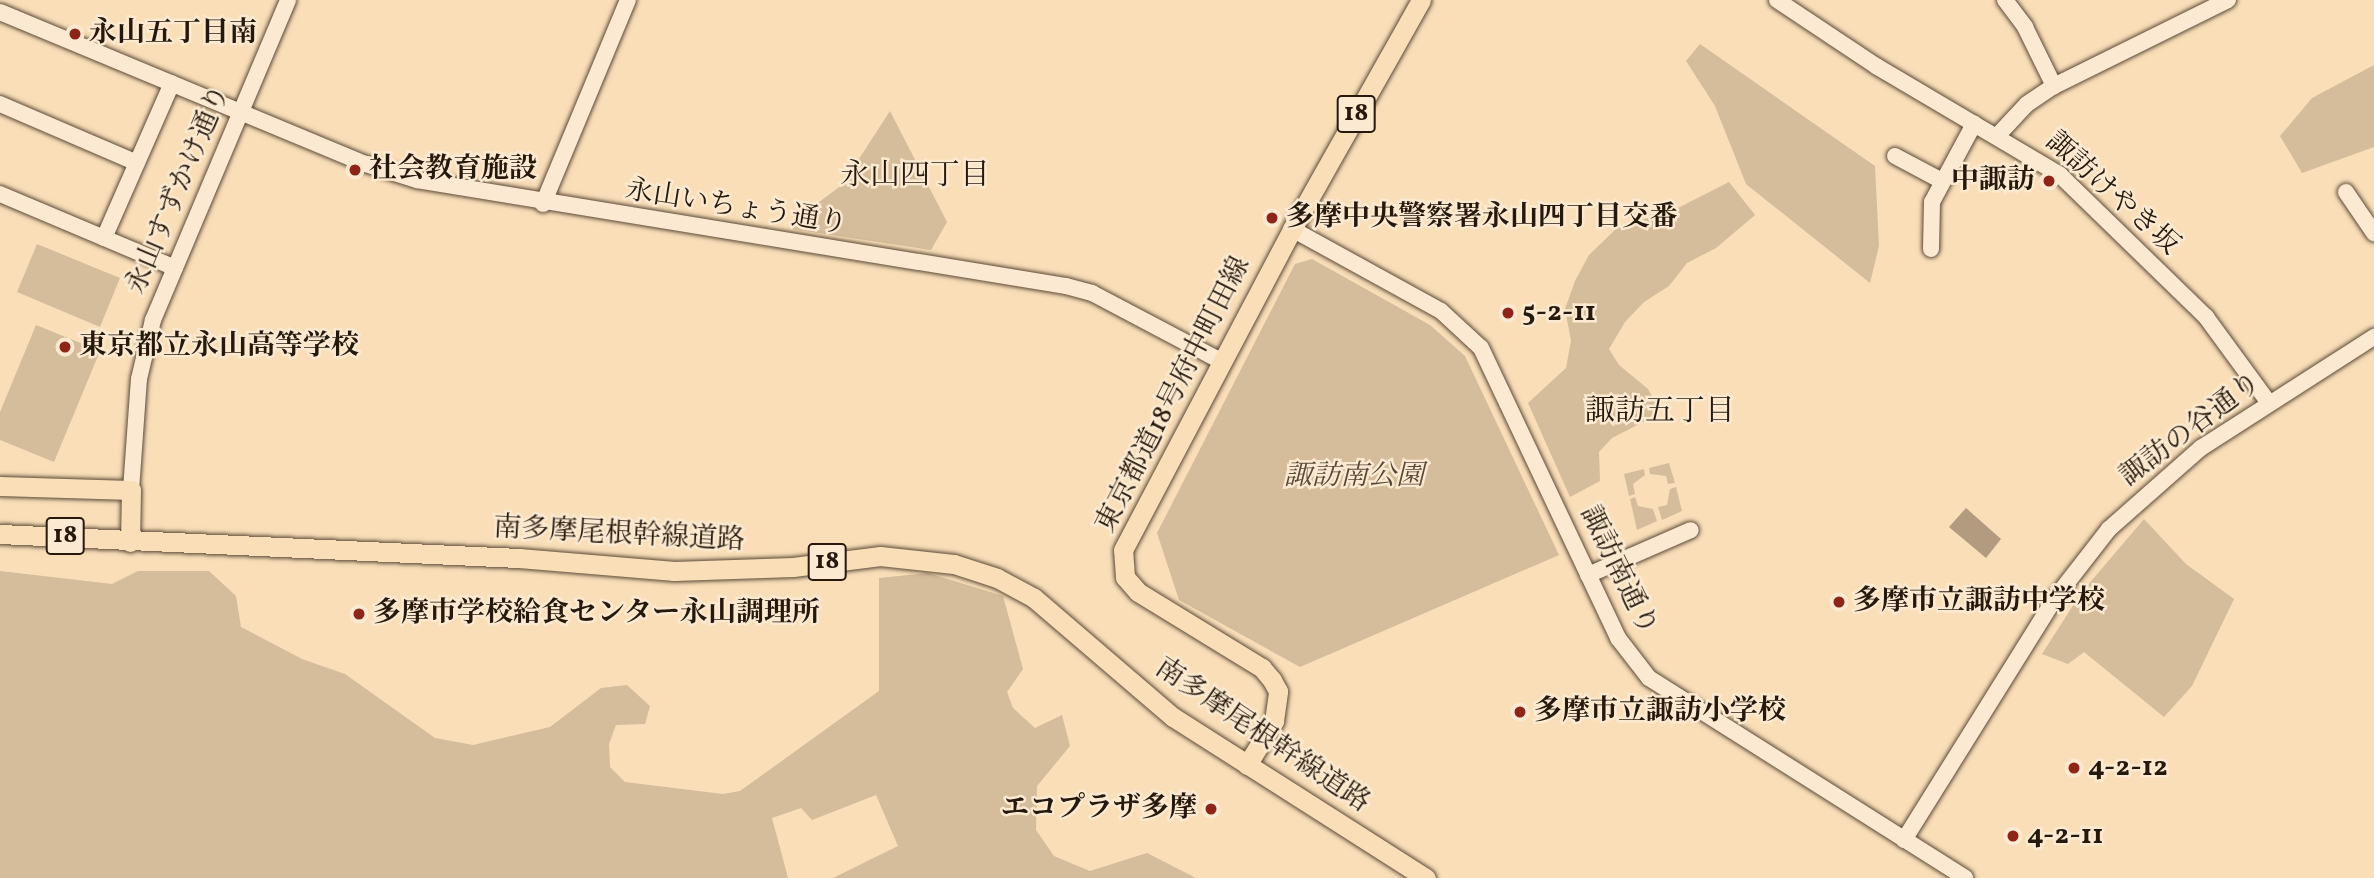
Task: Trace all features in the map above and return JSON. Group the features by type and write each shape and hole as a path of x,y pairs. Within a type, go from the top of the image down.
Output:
{"main road":[{"name":"東京都道18号府中町田線","path":"1247,765 1275,720 1278,691 1262,668 1138,592 1122,565 1129,534 1292,229 1421,0"},
{"path":"0,486 131,489 130,542"},
{"name":"南多摩尾根幹線道路","path":"0,534 519,558 674,571 793,567 880,556 941,562 982,572 1034,598 1158,704 1247,765 1426,878"},
{"name":"南多摩尾根幹線道路","path":"0,545 110,547 130,542"}],"street":[{"name":"永山すずかけ通り","path":"131,489 139,379 153,320 288,0"},
{"path":"543,204 628,0"},
{"name":"諏訪けやき坂","path":"1777,0 2060,175 2116,226 2206,317 2269,403"},
{"path":"2006,0 2025,27 2054,86"},
{"path":"1998,135 2026,104 2054,86 2228,0"},
{"name":"永山いちょう通り","path":"2,18 417,180 543,204 1066,286 1092,293 1221,361"},
{"path":"104,238 172,83"},
{"path":"0,104 137,163"},
{"path":"1931,249 1932,202 1974,124"},
{"path":"1895,156 1942,181"},
{"path":"2347,192 2374,233"},
{"path":"0,194 175,268"},
{"name":"諏訪南通り","path":"1292,229 1441,311 1481,348 1588,575 1628,653 1661,688 1965,878"},
{"name":"諏訪の谷通り","path":"1905,840 2086,556 2158,481 2269,403 2374,337"},
{"path":"1588,575 1691,530"}],"green space":[{"path":"1700,44 1875,166 1879,246 1870,283 1746,184 1715,106 1686,61"},
{"path":"2374,65 2374,147 2302,173 2280,136 2312,98"},
{"path":"890,111 947,222 931,250 792,229 795,220 842,185"},
{"path":"1729,182 1755,215 1716,248 1687,263 1669,286 1644,302 1625,322 1609,349 1619,365 1648,389 1658,407 1649,419 1612,438 1599,452 1600,481 1570,497 1528,403 1566,368 1571,341 1565,309 1575,281 1589,255 1617,228 1678,208"},
{"path":"37,244 120,278 100,327 17,292"},
{"name":"諏訪南公園","path":"1312,259 1430,325 1465,356 1559,555 1300,667 1179,600 1157,533 1295,264"},
{"path":"36,325 100,351 54,462 0,440 0,412"},
{"path":"1669,463 1675,483 1668,484 1666,476 1650,474 1649,468"},
{"path":"1644,469 1645,475 1633,484 1635,494 1629,496 1624,474"},
{"path":"1676,487 1682,511 1662,520 1658,507 1667,505 1670,489"},
{"path":"1635,497 1638,506 1653,509 1657,521 1637,530 1630,499"},
{"path":"2144,519 2186,564 2234,599 2192,686 2164,717 2084,652 2068,664 2042,654 2081,593"},
{"path":"0,571 112,584 138,571 209,571 236,596 241,627 302,659 345,674 435,738 473,745 550,727 601,688 627,685 650,706 645,724 616,725 609,744 610,767 625,782 723,794 740,791 879,691 879,578 928,573 1003,596 1023,669 1007,692 1013,708 1035,728 1062,715 1070,746 1037,786 1036,830 1054,856 1090,871 1147,853 1196,878 833,878 898,846 876,795 812,820 801,808 772,818 788,878 0,878"}],"shaded area":[{"path":"1966,508 2001,539 1986,558 1949,527"}],"place":[{"name":"永山五丁目南","path":"75,34"},
{"name":"社会教育施設","path":"355,170"},
{"name":"中諏訪","path":"2049,181"},
{"name":"多摩中央警察署永山四丁目交番","path":"1272,218"},
{"name":"5-2-11","path":"1508,313"},
{"name":"東京都立永山高等学校","path":"65,347"},
{"name":"多摩市立諏訪中学校","path":"1839,602"},
{"name":"多摩市学校給食センター永山調理所","path":"359,614"},
{"name":"多摩市立諏訪小学校","path":"1520,712"},
{"name":"4-2-12","path":"2074,768"},
{"name":"エコプラザ多摩","path":"1211,809"},
{"name":"4-2-11","path":"2013,836"}],"district":[{"name":"永山四丁目","path":"915,176"},
{"name":"諏訪五丁目","path":"1660,412"}]}
